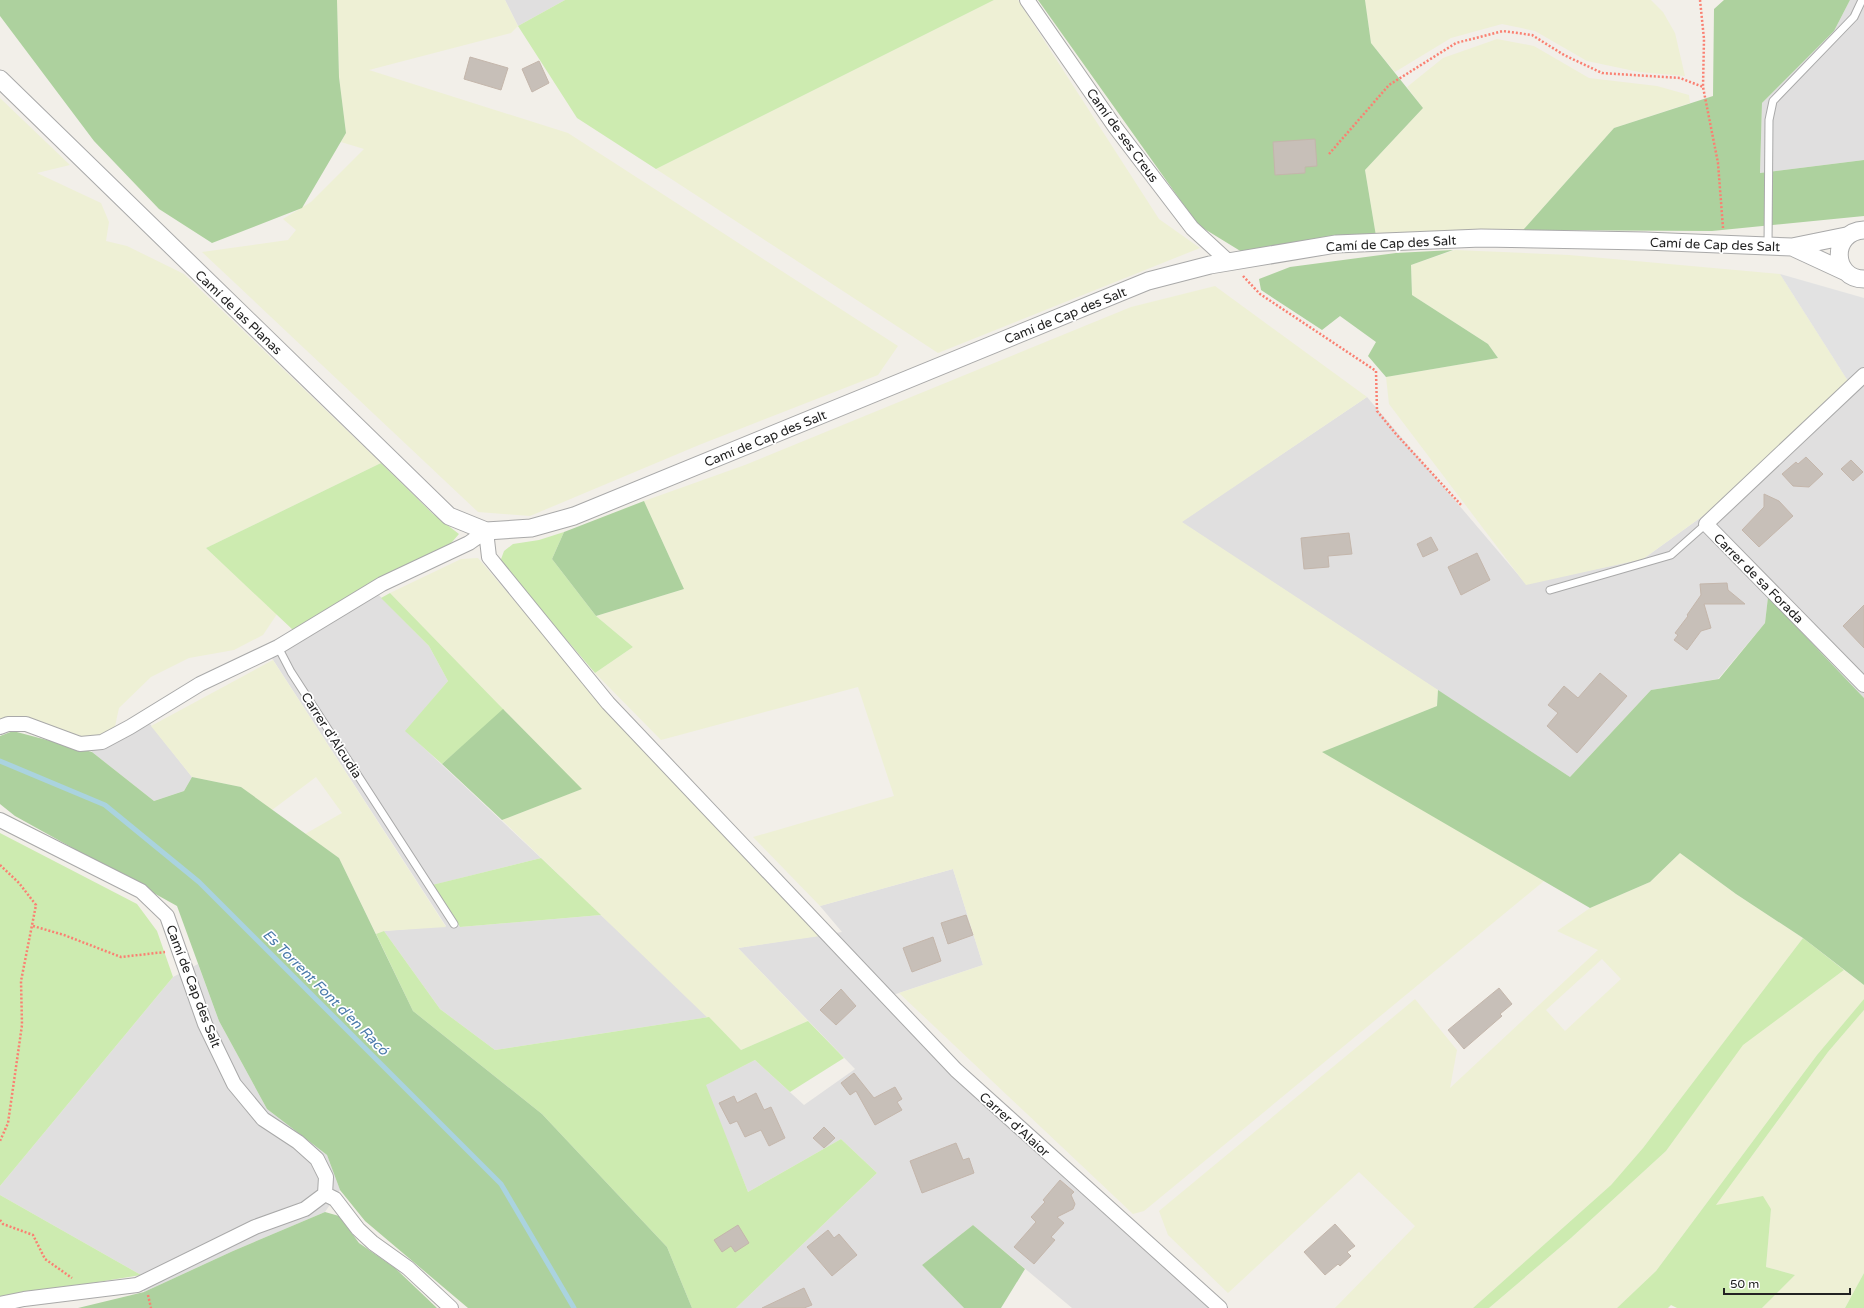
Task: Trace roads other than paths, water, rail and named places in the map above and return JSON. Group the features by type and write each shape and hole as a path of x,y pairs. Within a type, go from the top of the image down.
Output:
{"street":[{"name":"Camí de ses Creus","path":"1027,0 1115,127 1188,222 1229,262"},
{"name":"Camí de las Planas","path":"0,79 449,516 486,531"},
{"name":"Camí de Cap des Salt","path":"486,531 531,528 574,516 1148,281 1210,265 1336,244 1481,238 1792,247 1846,236 1852,232 1864,230"},
{"path":"1846,236 1842,243 1839,258 1846,272"},
{"name":"Camí de Cap des Salt","path":"1792,247 1852,276 1864,279"},
{"name":"Carrer de sa Forada","path":"1864,375 1706,524 1864,685"},
{"path":"0,727 8,724 26,724 80,744 102,742 130,727 200,684 278,647 382,584 469,543 486,531"},
{"name":"Carrer d'Alaior","path":"486,531 489,557 608,703 956,1070 1220,1308"},
{"name":"Camí de Cap des Salt","path":"0,820 141,891 168,916 205,1024 234,1084 263,1119 298,1142 317,1159 326,1176 325,1194"},
{"path":"0,1304 24,1299 137,1285 255,1227 304,1209 325,1194 335,1199 358,1229 373,1243 408,1268 451,1308"}],"lane":[{"path":"1768,246 1769,120 1773,101 1854,17 1862,0"},
{"path":"1550,590 1671,556 1706,524"},
{"name":"Carrer d'Alcudia","path":"278,647 291,672 454,924"}],"waterway":[{"name":"Es Torrent Font d'en Racó","path":"0,761 105,805 199,882 501,1184 574,1308"}]}
